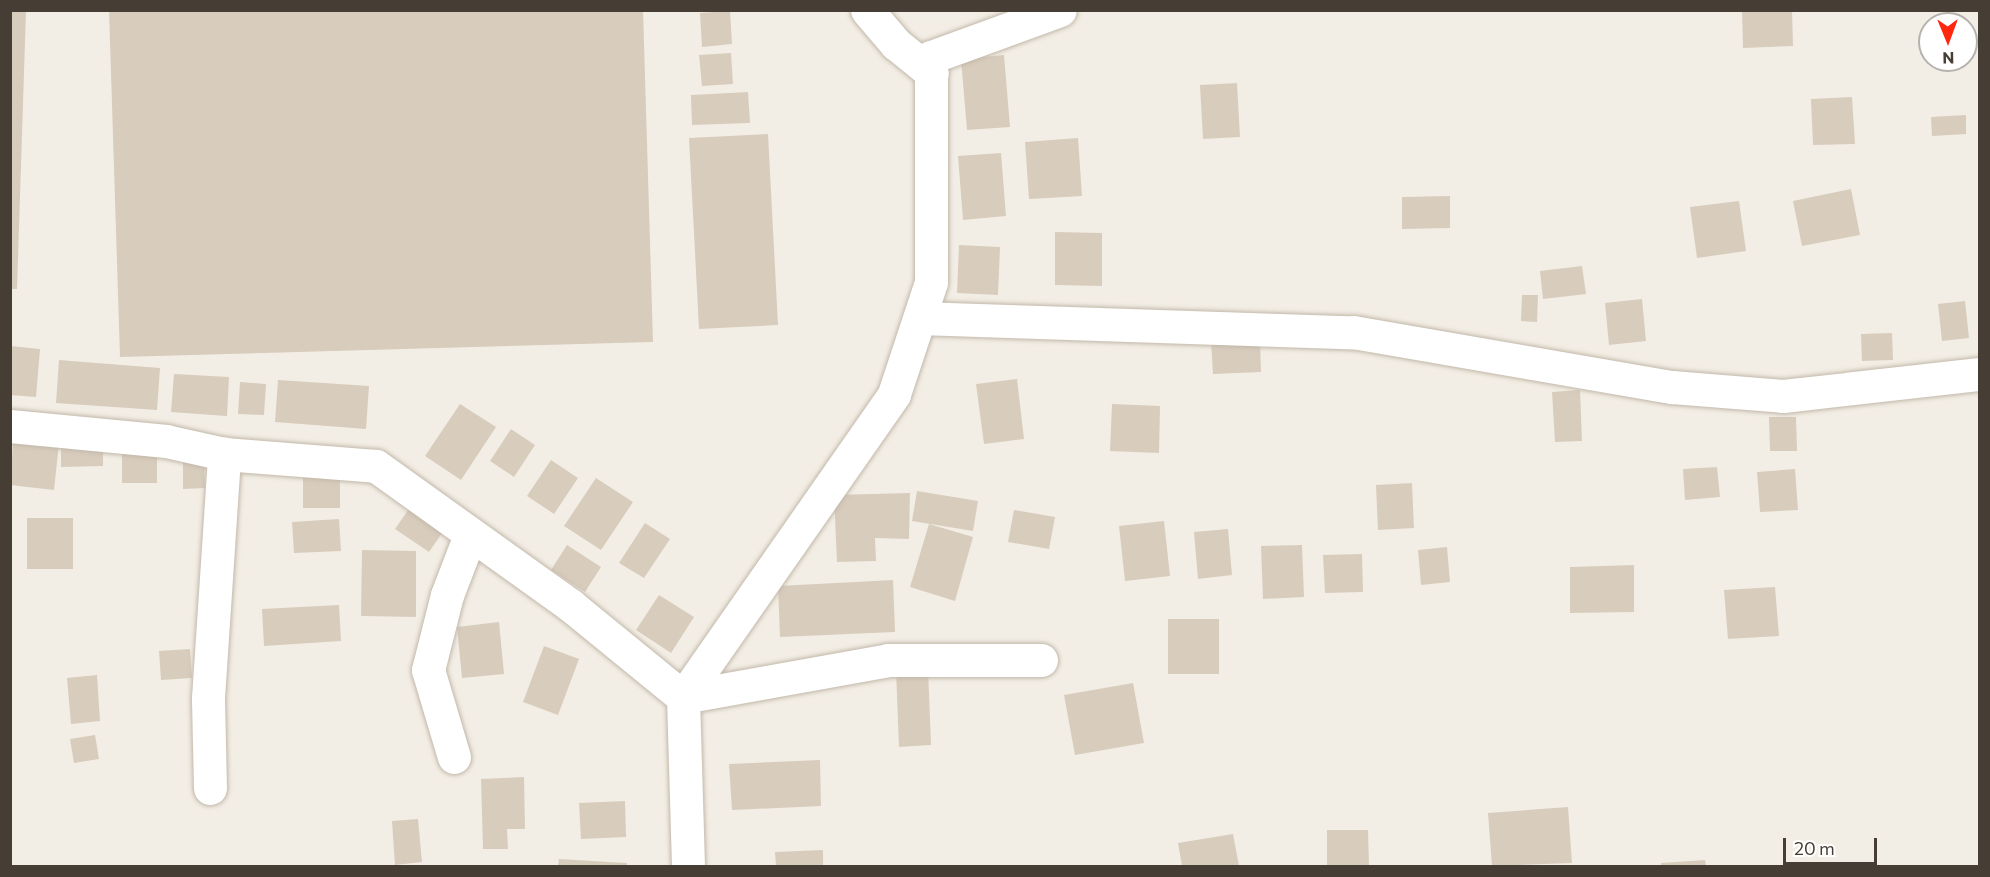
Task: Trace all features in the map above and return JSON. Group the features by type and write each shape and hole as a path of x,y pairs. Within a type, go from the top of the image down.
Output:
{"street":[{"path":"867,10 896,44 932,73"},
{"path":"688,867 683,697 894,394 931,282 931,57 1060,10"},
{"path":"920,318 1353,332 1672,387 1783,396 1980,375"},
{"path":"10,426 166,441 224,454 376,466 570,605 683,697 888,660 1041,660"},
{"path":"210,788 208,698 224,454"},
{"path":"454,757 428,670 447,594 470,535"}],"building":[{"path":"109,10 643,10 653,342 120,357"},
{"path":"1742,10 1792,10 1793,46 1743,48"},
{"path":"10,11 26,11 17,289 10,289"},
{"path":"730,11 732,44 702,47 700,13"},
{"path":"731,53 733,84 702,86 699,55"},
{"path":"1004,55 1010,127 967,130 961,59"},
{"path":"1237,83 1240,137 1203,139 1200,85"},
{"path":"748,92 750,123 692,125 691,95"},
{"path":"1852,97 1855,144 1813,145 1811,99"},
{"path":"1966,115 1966,134 1932,136 1931,117"},
{"path":"768,134 778,325 699,329 689,138"},
{"path":"1078,138 1082,196 1029,199 1025,142"},
{"path":"1001,153 1006,216 963,220 958,156"},
{"path":"1851,189 1860,235 1802,246 1793,201"},
{"path":"1450,196 1450,228 1402,229 1402,197"},
{"path":"1739,201 1746,251 1697,258 1690,207"},
{"path":"1055,232 1102,233 1102,286 1055,285"},
{"path":"959,245 1000,247 998,295 957,293"},
{"path":"1582,266 1586,294 1543,299 1540,271"},
{"path":"1522,295 1538,295 1537,322 1521,321"},
{"path":"1642,299 1646,341 1609,345 1605,303"},
{"path":"1965,301 1969,338 1942,341 1938,304"},
{"path":"1892,333 1893,360 1862,361 1861,334"},
{"path":"1260,339 1261,372 1213,374 1211,341"},
{"path":"10,346 40,349 36,397 10,395"},
{"path":"59,360 160,368 157,410 56,403"},
{"path":"174,374 229,377 227,416 171,412"},
{"path":"1017,379 1024,439 984,444 976,384"},
{"path":"278,380 369,386 366,429 275,422"},
{"path":"240,382 266,384 264,415 238,414"},
{"path":"1580,390 1582,441 1555,442 1552,392"},
{"path":"460,404 496,427 461,480 425,456"},
{"path":"1112,404 1160,406 1159,453 1110,451"},
{"path":"1769,417 1796,417 1797,451 1770,451"},
{"path":"14,428 60,434 54,490 10,485"},
{"path":"511,429 535,445 514,477 490,461"},
{"path":"103,440 103,466 61,467 61,441"},
{"path":"122,450 157,450 157,483 122,483"},
{"path":"204,459 205,488 183,489 183,460"},
{"path":"551,460 578,478 554,514 527,496"},
{"path":"303,467 340,468 340,508 303,508"},
{"path":"1717,467 1720,497 1685,500 1683,469"},
{"path":"1795,469 1798,510 1760,512 1757,472"},
{"path":"596,478 633,502 601,550 564,526"},
{"path":"1412,483 1414,528 1378,530 1376,485"},
{"path":"917,491 978,501 973,531 912,521"},
{"path":"910,493 909,539 875,538 876,561 837,562 834,495"},
{"path":"413,503 447,526 429,552 395,529"},
{"path":"1014,510 1055,517 1049,549 1008,542"},
{"path":"27,518 73,518 73,569 27,569"},
{"path":"339,519 341,551 294,553 292,522"},
{"path":"1164,521 1170,576 1125,581 1119,526"},
{"path":"645,523 670,539 644,578 619,563"},
{"path":"929,524 973,537 955,601 910,587"},
{"path":"1228,529 1232,575 1198,579 1194,532"},
{"path":"567,545 601,567 585,592 551,570"},
{"path":"1302,545 1304,597 1263,599 1261,546"},
{"path":"1447,547 1450,582 1421,585 1418,550"},
{"path":"362,550 416,551 416,617 361,616"},
{"path":"1362,554 1363,592 1325,593 1323,555"},
{"path":"1634,565 1634,612 1570,613 1570,567"},
{"path":"893,580 895,632 780,637 778,586"},
{"path":"1775,587 1779,636 1728,639 1724,590"},
{"path":"659,595 694,617 671,653 636,630"},
{"path":"339,605 341,641 264,646 262,609"},
{"path":"1168,619 1219,619 1219,674 1168,674"},
{"path":"499,622 504,674 462,678 457,627"},
{"path":"544,646 579,659 558,715 523,702"},
{"path":"190,649 192,678 161,680 159,651"},
{"path":"928,669 931,745 899,747 896,670"},
{"path":"97,675 100,721 71,724 67,678"},
{"path":"1133,683 1144,743 1075,755 1064,695"},
{"path":"95,735 99,759 74,763 70,739"},
{"path":"820,760 821,806 732,810 729,764"},
{"path":"524,777 525,829 507,829 508,849 483,849 481,779"},
{"path":"625,801 626,837 581,839 579,803"},
{"path":"1568,807 1572,863 1492,866 1488,813"},
{"path":"418,819 422,862 395,865 392,821"},
{"path":"1327,830 1368,830 1369,866 1327,866"},
{"path":"1233,834 1239,866 1182,866 1178,843"},
{"path":"823,850 823,866 776,866 775,852"},
{"path":"559,859 627,863 627,866 558,866"},
{"path":"1705,860 1706,866 1661,866 1661,863"}]}
